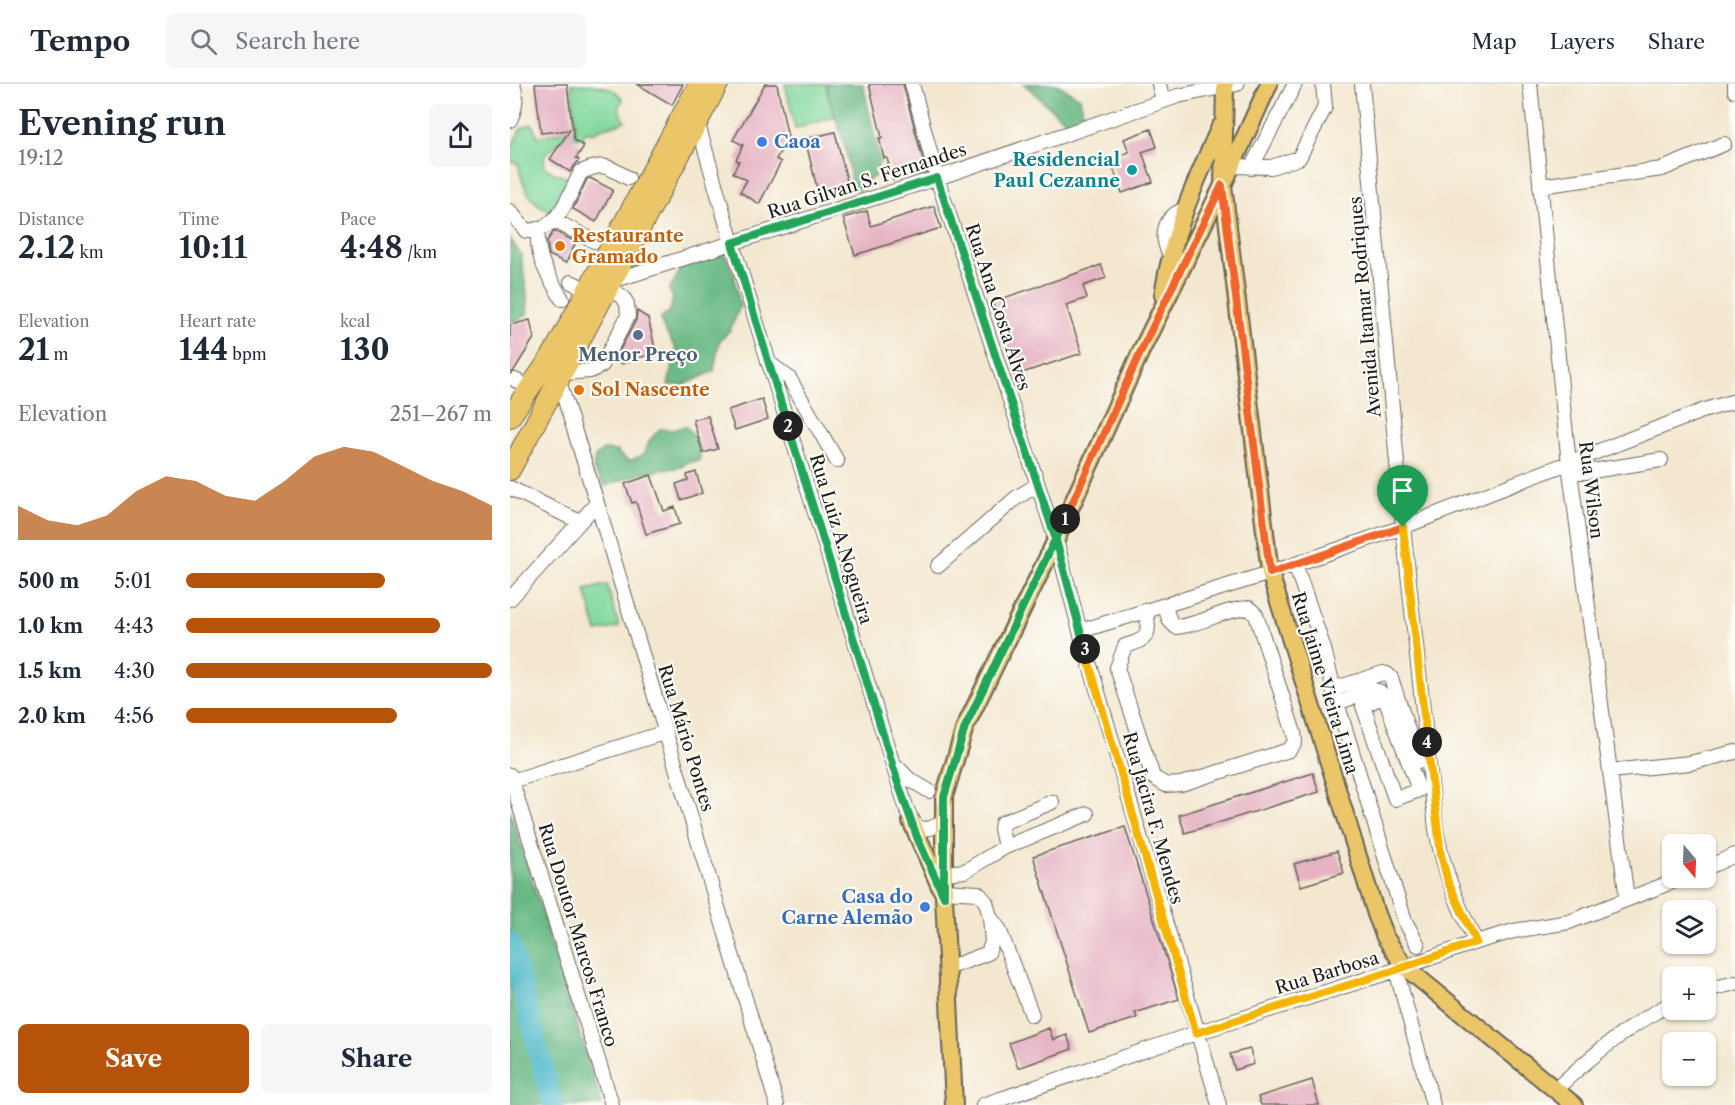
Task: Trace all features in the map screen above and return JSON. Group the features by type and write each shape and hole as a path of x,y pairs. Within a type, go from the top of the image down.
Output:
{"highway":[{"path":"510,417 523,385 699,84"},
{"path":"510,470 718,84"}],"main road":[{"path":"954,1105 943,822 936,794 965,727 1056,540 1141,351 1269,84"},
{"name":"Rua Jaime Vieira Lima","path":"1229,85 1224,120 1222,185 1270,573 1376,914 1401,968 1574,1105"},
{"path":"1160,314 1170,255 1185,209 1224,120"},
{"path":"909,814 944,894"}],"street":[{"path":"510,120 517,94 513,84"},
{"name":"Rua Ana Costa Alves","path":"912,84 937,178 1056,540"},
{"path":"1160,84 1163,101"},
{"path":"1251,168 1295,84"},
{"path":"1231,166 1271,167 1299,158 1325,107 1323,84"},
{"name":"Rua Wilson","path":"1530,84 1569,467 1627,899"},
{"path":"1734,84 1735,91"},
{"name":"Rua Gilvan S. Fernandes","path":"611,284 937,178 1163,101 1177,90 1229,85"},
{"name":"Avenida Itamar Rodriques","path":"1360,86 1403,527 1438,838 1448,882 1476,942"},
{"name":"Rua Luiz A.Nogueira","path":"697,122 768,362 909,814"},
{"path":"1540,186 1662,169 1724,144"},
{"path":"510,211 526,231 538,230 555,221 581,172 606,165 628,178"},
{"path":"555,221 594,241"},
{"path":"538,230 537,245 542,264 562,298"},
{"path":"561,377 590,371 602,365 628,316 627,304 611,284"},
{"path":"768,362 789,378 837,461"},
{"name":"Rua Mário Pontes","path":"561,377 777,1105"},
{"path":"1080,631 1270,573 1403,527 1569,467 1702,411 1735,401"},
{"path":"1569,467 1586,472 1661,460"},
{"path":"938,566 1016,498 1037,485"},
{"path":"510,488 580,522"},
{"path":"510,599 597,503"},
{"name":"Rua Jacira F. Mendes","path":"1056,540 1080,631 1196,1033 1219,1105"},
{"path":"1295,564 1324,649 1335,696 1405,921 1418,945"},
{"path":"1146,611 1149,625 1147,634 1144,639 1125,646 1117,668 1153,777 1167,785 1181,784 1289,750 1295,742 1294,733 1256,615 1249,608 1237,609 1176,627 1170,621 1164,605"},
{"path":"1335,696 1383,673 1387,674 1391,678 1418,762"},
{"path":"1335,696 1374,690 1384,696 1419,790 1395,799 1363,706 1384,696"},
{"path":"511,778 666,732"},
{"path":"1610,771 1690,763 1735,752"},
{"name":"Rua Luiz A.Nogueira","path":"890,759 909,779 936,794"},
{"name":"Rua Doutor Marcos Franco","path":"511,778 612,1105"},
{"path":"936,794 920,795 909,814 920,829 929,829 943,822"},
{"path":"1005,847 1000,829 1002,823 1052,802"},
{"path":"944,873 965,871 1005,847 1087,814"},
{"path":"1716,864 1735,855"},
{"name":"Rua Barbosa","path":"988,1104 1196,1033 1476,942 1514,931 1569,922 1662,886"},
{"path":"944,894 978,893 986,902 990,916 992,942 988,953 948,968"},
{"path":"990,916 999,929 1032,1016"},
{"path":"1401,968 1433,1105"},
{"path":"1716,988 1735,983"},
{"path":"1555,1090 1583,1063 1662,1010"}],"green space":[{"path":"571,84 594,85 614,91 623,100 618,107 625,121 593,133 587,131 582,138 565,137 544,156 545,167 568,178 551,211 537,204 532,198 522,178 518,163 510,162 510,150 521,128 532,124 538,137 576,129"},
{"path":"785,84 826,84 836,116 795,129"},
{"path":"826,84 863,84 880,161 874,177 868,180 861,190 851,189 846,152"},
{"path":"1024,84 1057,84 1080,98 1084,116 1068,122"},
{"path":"510,238 521,255 528,302 527,314 510,322"},
{"path":"711,255 725,255 734,275 740,307 730,330 719,342 714,371 684,385 668,385 676,349 660,318 670,311 673,297 669,290 682,267"},
{"path":"685,426 697,442 700,451 699,461 688,462 681,467 642,473 605,486 593,469 595,457 603,450 617,451 623,458 630,461 644,454 650,440 660,429 673,430"},
{"path":"607,585 619,627 597,632 585,590"},
{"path":"510,810 602,1105 510,1105"}],"building":[{"path":"535,84 567,84 574,140 584,146 576,158 579,160 570,172 550,159 570,130 541,133"},
{"path":"637,84 683,84 672,105"},
{"name":"Caoa","path":"765,84 777,84 788,138 776,159 781,162 759,204 740,192 747,180 733,173 743,145 733,140"},
{"path":"869,84 903,84 926,172 893,180 879,138 882,138"},
{"name":"Residencial Paul Cezanne","path":"1151,129 1157,147 1142,152 1153,182 1122,193 1110,159 1129,152 1124,139"},
{"path":"835,132 848,185 818,192 805,139"},
{"path":"590,178 613,190 596,222 573,209 587,179"},
{"path":"934,206 941,228 855,255 843,218 867,211 871,226"},
{"name":"Restaurante Gramado","path":"554,231 576,242 566,263 549,255 547,241"},
{"path":"1101,265 1106,278 1083,286 1087,298 1066,305 1082,353 1016,375 992,302"},
{"name":"Menor Preço","path":"637,311 648,318 656,352 622,364 615,359 636,320"},
{"path":"530,320 534,338 513,372 510,373 510,325"},
{"path":"762,399 768,419 735,430 728,410"},
{"path":"708,416 718,449 703,453 693,420"},
{"path":"696,472 702,493 681,500 676,484 688,480 687,475"},
{"path":"651,475 664,511 675,507 680,524 646,534 636,502 632,503 625,484"},
{"path":"1313,773 1319,792 1185,833 1179,815"},
{"path":"1125,827 1179,999 1135,1013 1137,1018 1089,1033 1033,856"},
{"path":"1337,851 1344,873 1301,886 1294,864"},
{"path":"1049,1028 1053,1040 1067,1035 1072,1049 1018,1068 1009,1043"},
{"path":"1250,1049 1254,1064 1235,1070 1230,1054"},
{"path":"1312,1080 1319,1105 1261,1105 1258,1097"}],"waterway":[{"path":"510,943 553,1105"}],"place":[{"name":"Caoa","path":"762,142"},
{"name":"Residencial Paul Cezanne","path":"1132,170"},
{"name":"Restaurante Gramado","path":"560,246"},
{"name":"Menor Preço","path":"638,335"},
{"name":"Sol Nascente","path":"579,390"},
{"name":"Casa do Carne Alemão","path":"925,907"}],"route":[{"path":"1403,527 1270,573 1222,185 1141,351 1056,540 965,727 944,797 944,897 917,837 898,783 732,243 937,178 1056,540 1196,1033 1396,970 1476,942 1448,882 1436,829 1403,527"}]}
